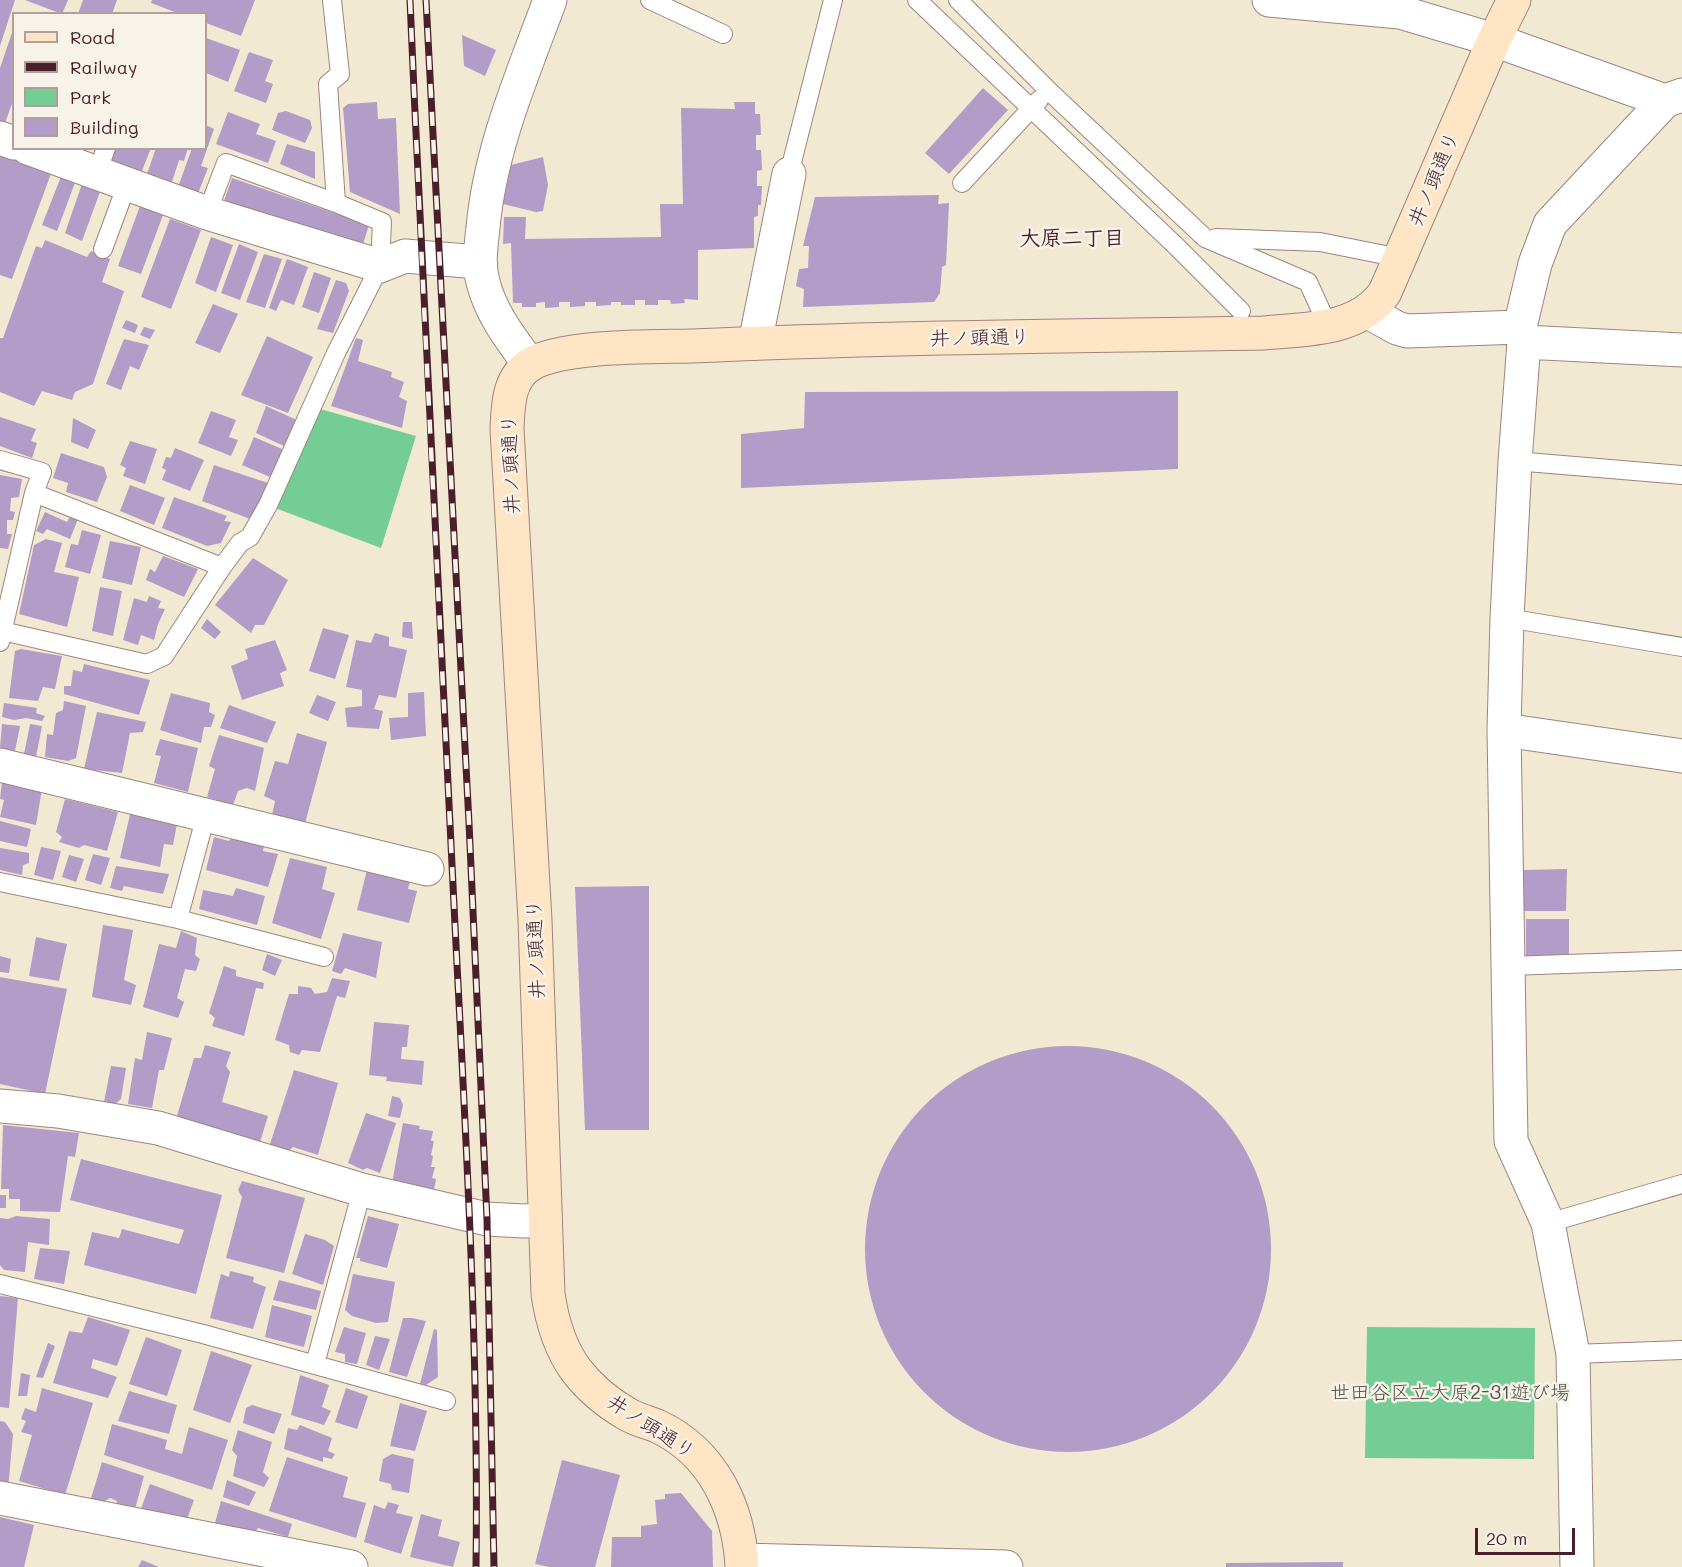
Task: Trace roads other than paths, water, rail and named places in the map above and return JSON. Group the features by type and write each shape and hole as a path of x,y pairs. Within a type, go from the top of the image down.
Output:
{"main road":[{"name":"井ノ頭通り","path":"742,1564 732,1512 724,1491 712,1470 695,1452 675,1437 609,1402 576,1370 557,1334 548,1294 535,920 507,429 511,390 530,365 565,353 592,350 756,343 1264,333 1328,326 1359,317 1368,312 1385,292 1494,40 1514,0"}],"street":[{"path":"530,365 495,315 483,282 479,262 485,202 501,134 550,0"},
{"path":"1270,0 1400,12 1674,98 1550,224 1535,264 1522,334 1507,618 1504,730 1511,1141 1548,1223 1573,1354 1577,1567"},
{"path":"36,150 110,169 207,213 380,266 405,256 479,262"},
{"path":"756,343 789,174"},
{"path":"1368,312 1407,331 1522,334 1682,350"},
{"path":"1504,730 1682,756"},
{"path":"0,765 427,869"},
{"path":"0,1106 58,1111 158,1128 362,1190 487,1219 545,1220"},
{"path":"0,1498 351,1567"},
{"path":"742,1564 1006,1567"}],"lane":[{"path":"333,0 340,74 328,84 336,202"},
{"path":"650,0 723,34"},
{"path":"789,174 833,0"},
{"path":"917,0 1176,246 1240,311"},
{"path":"948,30 963,4 1049,91 1205,238 1308,282 1328,326"},
{"path":"962,183 1031,107 1049,91"},
{"path":"0,460 42,472 34,493 1,637 147,664 164,656 222,567 240,543 250,537 268,505 336,353 380,266 382,222 336,202 226,163 207,213"},
{"path":"104,249 110,169"},
{"path":"1176,246 1205,238 1320,242 1400,258"},
{"path":"1515,461 1682,474"},
{"path":"34,493 222,567"},
{"path":"1507,618 1682,646"},
{"path":"178,919 206,815"},
{"path":"0,882 178,919 324,957"},
{"path":"1508,966 1682,960"},
{"path":"1548,1223 1682,1184"},
{"path":"315,1364 362,1190"},
{"path":"0,1284 119,1312 446,1401"},
{"path":"1573,1354 1682,1350"}],"railway":[{"path":"410,0 470,1236 475,1401 476,1567"},
{"path":"426,0 469,823 487,1219 494,1567"}],"district":[{"name":"大原二丁目","path":"1072,239"}],"park label":[{"name":"世田谷区立大原2-31遊び場","path":"1450,1393"}]}
